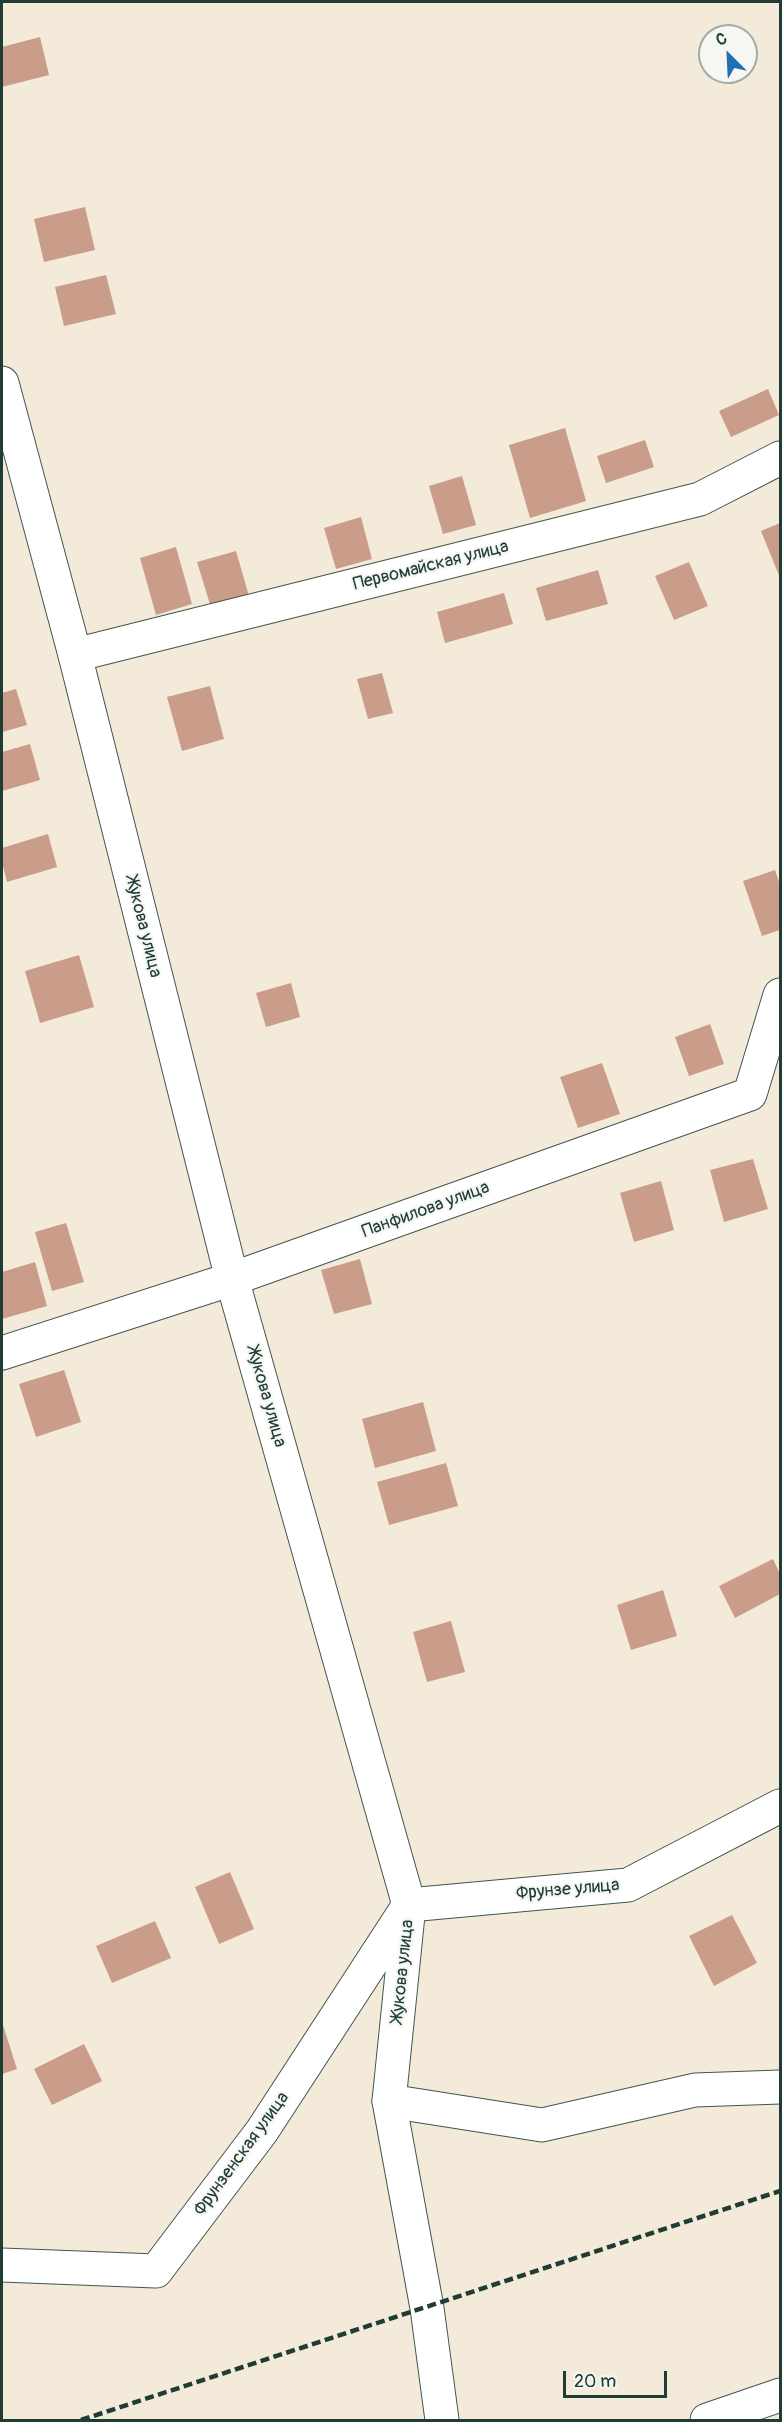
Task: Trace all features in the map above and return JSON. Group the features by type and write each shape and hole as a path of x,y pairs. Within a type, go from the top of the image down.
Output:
{"street":[{"name":"Жукова улица","path":"2,383 75,655 232,1279 409,1905 389,2101 427,2308 442,2421"},
{"name":"Первомайская улица","path":"75,655 700,499 780,458"},
{"name":"Панфилова улица","path":"2,1353 232,1279 750,1094 780,995"},
{"name":"Фрунзе улица","path":"409,1905 628,1885 780,1806"},
{"name":"Фрунзенская улица","path":"2,2265 156,2271 262,2131 409,1905"},
{"path":"389,2101 542,2125 695,2090 780,2087"},
{"path":"707,2421 780,2395"}],"building":[{"path":"40,37 49,75 2,87 2,47"},
{"path":"85,207 95,250 44,262 34,219"},
{"path":"106,275 116,314 64,326 55,287"},
{"path":"768,389 779,415 731,437 719,411"},
{"path":"565,428 586,501 530,518 509,445"},
{"path":"645,440 654,467 606,483 597,456"},
{"path":"462,476 476,525 443,534 429,486"},
{"path":"361,517 372,559 336,569 324,528"},
{"path":"780,523 780,578 761,531"},
{"path":"176,547 192,604 156,615 140,558"},
{"path":"236,551 251,603 213,614 197,562"},
{"path":"689,562 708,606 674,620 655,576"},
{"path":"598,570 608,604 546,621 536,588"},
{"path":"504,593 513,624 445,643 437,612"},
{"path":"382,673 393,713 368,719 357,679"},
{"path":"210,686 224,739 182,751 167,697"},
{"path":"16,689 27,725 2,732 2,693"},
{"path":"30,744 40,780 2,791 2,752"},
{"path":"48,834 57,867 7,882 2,862 2,848"},
{"path":"775,870 780,885 780,930 762,936 743,881"},
{"path":"79,955 94,1007 40,1023 25,971"},
{"path":"291,983 300,1017 266,1027 256,993"},
{"path":"710,1024 724,1064 689,1076 675,1037"},
{"path":"602,1063 620,1114 578,1128 560,1077"},
{"path":"753,1159 768,1209 724,1222 710,1170"},
{"path":"661,1181 674,1230 634,1242 620,1193"},
{"path":"66,1223 84,1282 52,1291 35,1232"},
{"path":"360,1259 372,1304 334,1314 321,1270"},
{"path":"35,1262 47,1306 2,1319 2,1272"},
{"path":"64,1370 81,1422 36,1437 19,1384"},
{"path":"423,1402 436,1451 375,1468 362,1419"},
{"path":"446,1463 458,1506 389,1525 377,1482"},
{"path":"773,1559 780,1574 780,1594 735,1618 719,1586"},
{"path":"663,1590 677,1636 631,1650 617,1605"},
{"path":"451,1621 465,1672 427,1682 413,1632"},
{"path":"230,1872 254,1929 219,1944 195,1887"},
{"path":"732,1915 757,1963 714,1986 689,1936"},
{"path":"155,1921 171,1958 112,1983 96,1946"},
{"path":"2,2022 17,2069 2,2074"},
{"path":"84,2044 102,2081 52,2105 34,2069"}],"railway":[{"path":"81,2420 780,2191"}]}
